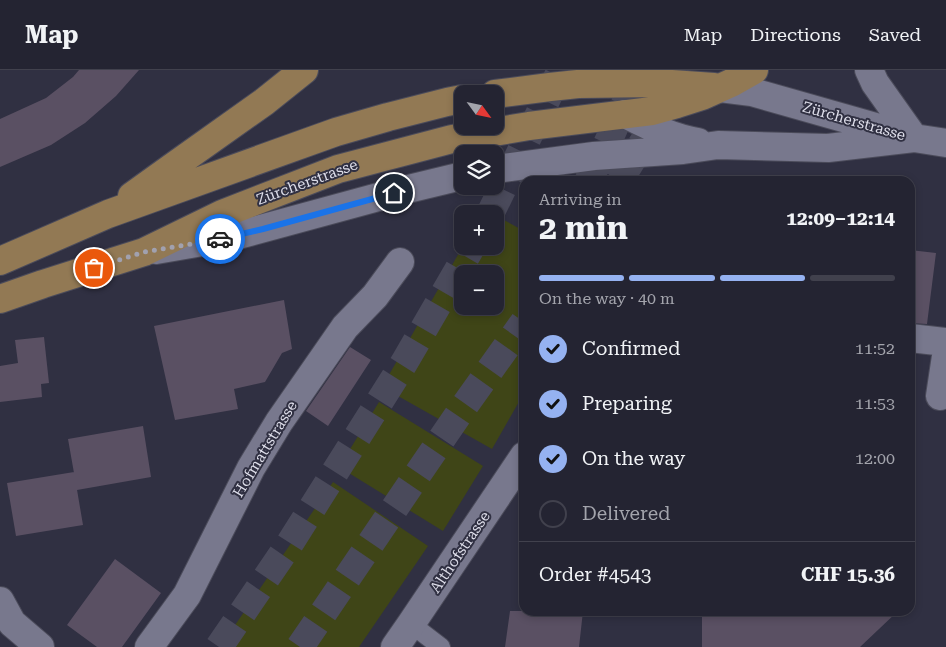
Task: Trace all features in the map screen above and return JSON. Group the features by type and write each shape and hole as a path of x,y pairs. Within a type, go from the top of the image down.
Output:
{"main road":[{"path":"108,214 264,102 304,70"},
{"name":"Zürcherstrasse","path":"144,252 222,214 338,169 452,139 529,126 652,111 720,88 754,70"},
{"path":"869,70 879,90 914,138 946,142"},
{"path":"569,77 625,114 650,127 674,137 718,145"},
{"name":"Zürcherstrasse","path":"504,93 550,87 569,77 720,88 752,92 914,138"},
{"path":"0,261 108,214 336,132 454,101"},
{"name":"Zürcherstrasse","path":"504,168 594,156 684,150 718,145 828,148 914,138"},
{"name":"Zürcherstrasse","path":"0,299 144,252 231,237 454,178"},
{"name":"Hofmattstrasse","path":"149,647 187,595 251,468 279,422 345,327 376,296 400,262"},
{"path":"915,339 946,342"},
{"path":"940,396 946,356"},
{"name":"Althofstrasse","path":"395,647 519,463"},
{"path":"0,601 12,623 40,647"}],"lane":[{"path":"411,624 441,647"}],"green space":[{"path":"504,220 519,228 519,402 492,449 382,387 458,255 504,255"},
{"path":"379,402 483,466 443,531 339,467"},
{"path":"333,482 428,546 359,647 220,647"}],"building":[{"path":"79,70 139,70 116,96 85,123 51,145 0,167 0,119 46,98"},
{"path":"915,251 936,253 927,324 915,323"},
{"path":"284,300 292,349 282,353 265,382 234,389 238,409 175,420 154,326"},
{"path":"44,337 49,383 41,384 42,397 0,402 0,366 18,363 15,340"},
{"path":"350,347 371,360 328,426 306,411"},
{"path":"143,426 151,477 77,490 68,439"},
{"path":"74,472 83,525 16,536 7,483"},
{"path":"115,559 161,593 122,647 97,647 67,625"},
{"path":"510,611 519,611 519,616 582,616 579,647 505,647"},
{"path":"702,616 893,616 860,647 702,647"}],"tunnel":[{"path":"494,205 561,70"},
{"path":"591,176 640,70"},
{"path":"622,176 688,70"},
{"path":"219,647 290,543 404,363 467,255"},
{"path":"300,647 460,412 519,329"}],"way so far":[{"path":"94,268 144,252 220,239"}],"route":[{"path":"220,239 394,193"}]}
